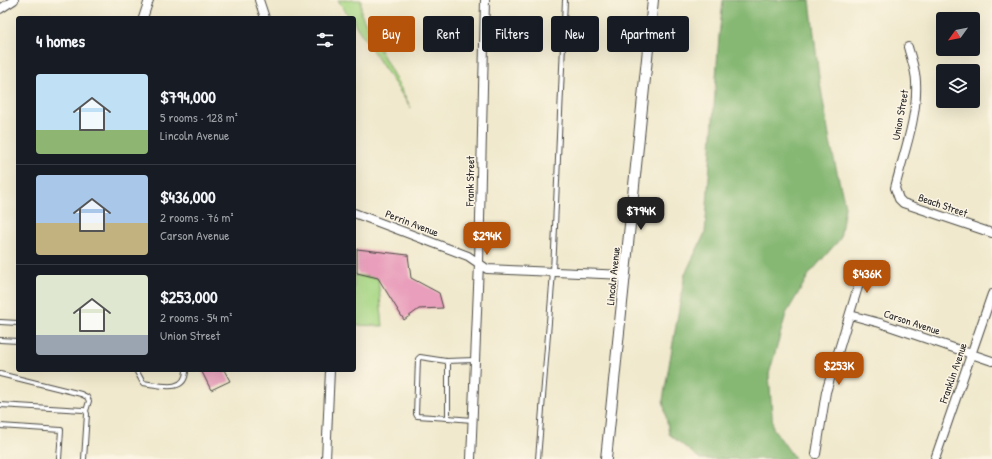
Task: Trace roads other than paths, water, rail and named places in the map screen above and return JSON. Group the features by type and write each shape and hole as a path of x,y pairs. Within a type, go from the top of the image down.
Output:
{"street":[{"path":"0,9 14,0"},
{"path":"144,16 149,0"},
{"path":"259,0 264,16"},
{"name":"Frank Street","path":"471,459 479,263 485,0"},
{"name":"Lincoln Avenue","path":"606,459 653,0"},
{"name":"Union Street","path":"895,188 913,113 916,92 916,81 908,46"},
{"name":"Beach Street","path":"895,188 899,199 903,203 992,233"},
{"name":"Perrin Avenue","path":"356,214 468,256 488,268 498,270 625,275"},
{"path":"816,454 826,392 864,267"},
{"name":"Franklin Avenue","path":"935,459 992,294"},
{"name":"Carson Avenue","path":"850,315 880,323 992,361"},
{"path":"326,459 330,372"}],"lane":[{"path":"538,459 553,272 565,0"},
{"path":"0,322 16,324"},
{"path":"0,340 16,342"},
{"path":"472,420 420,416 416,414 418,359 420,357 446,361 475,360"},
{"path":"446,361 448,363 448,418"},
{"path":"137,372 143,382 171,387 179,385 184,381 186,372"},
{"path":"0,374 81,394 87,398 89,401 86,411 84,459"},
{"path":"0,405 86,411"},
{"path":"0,426 61,430 59,459"}]}
